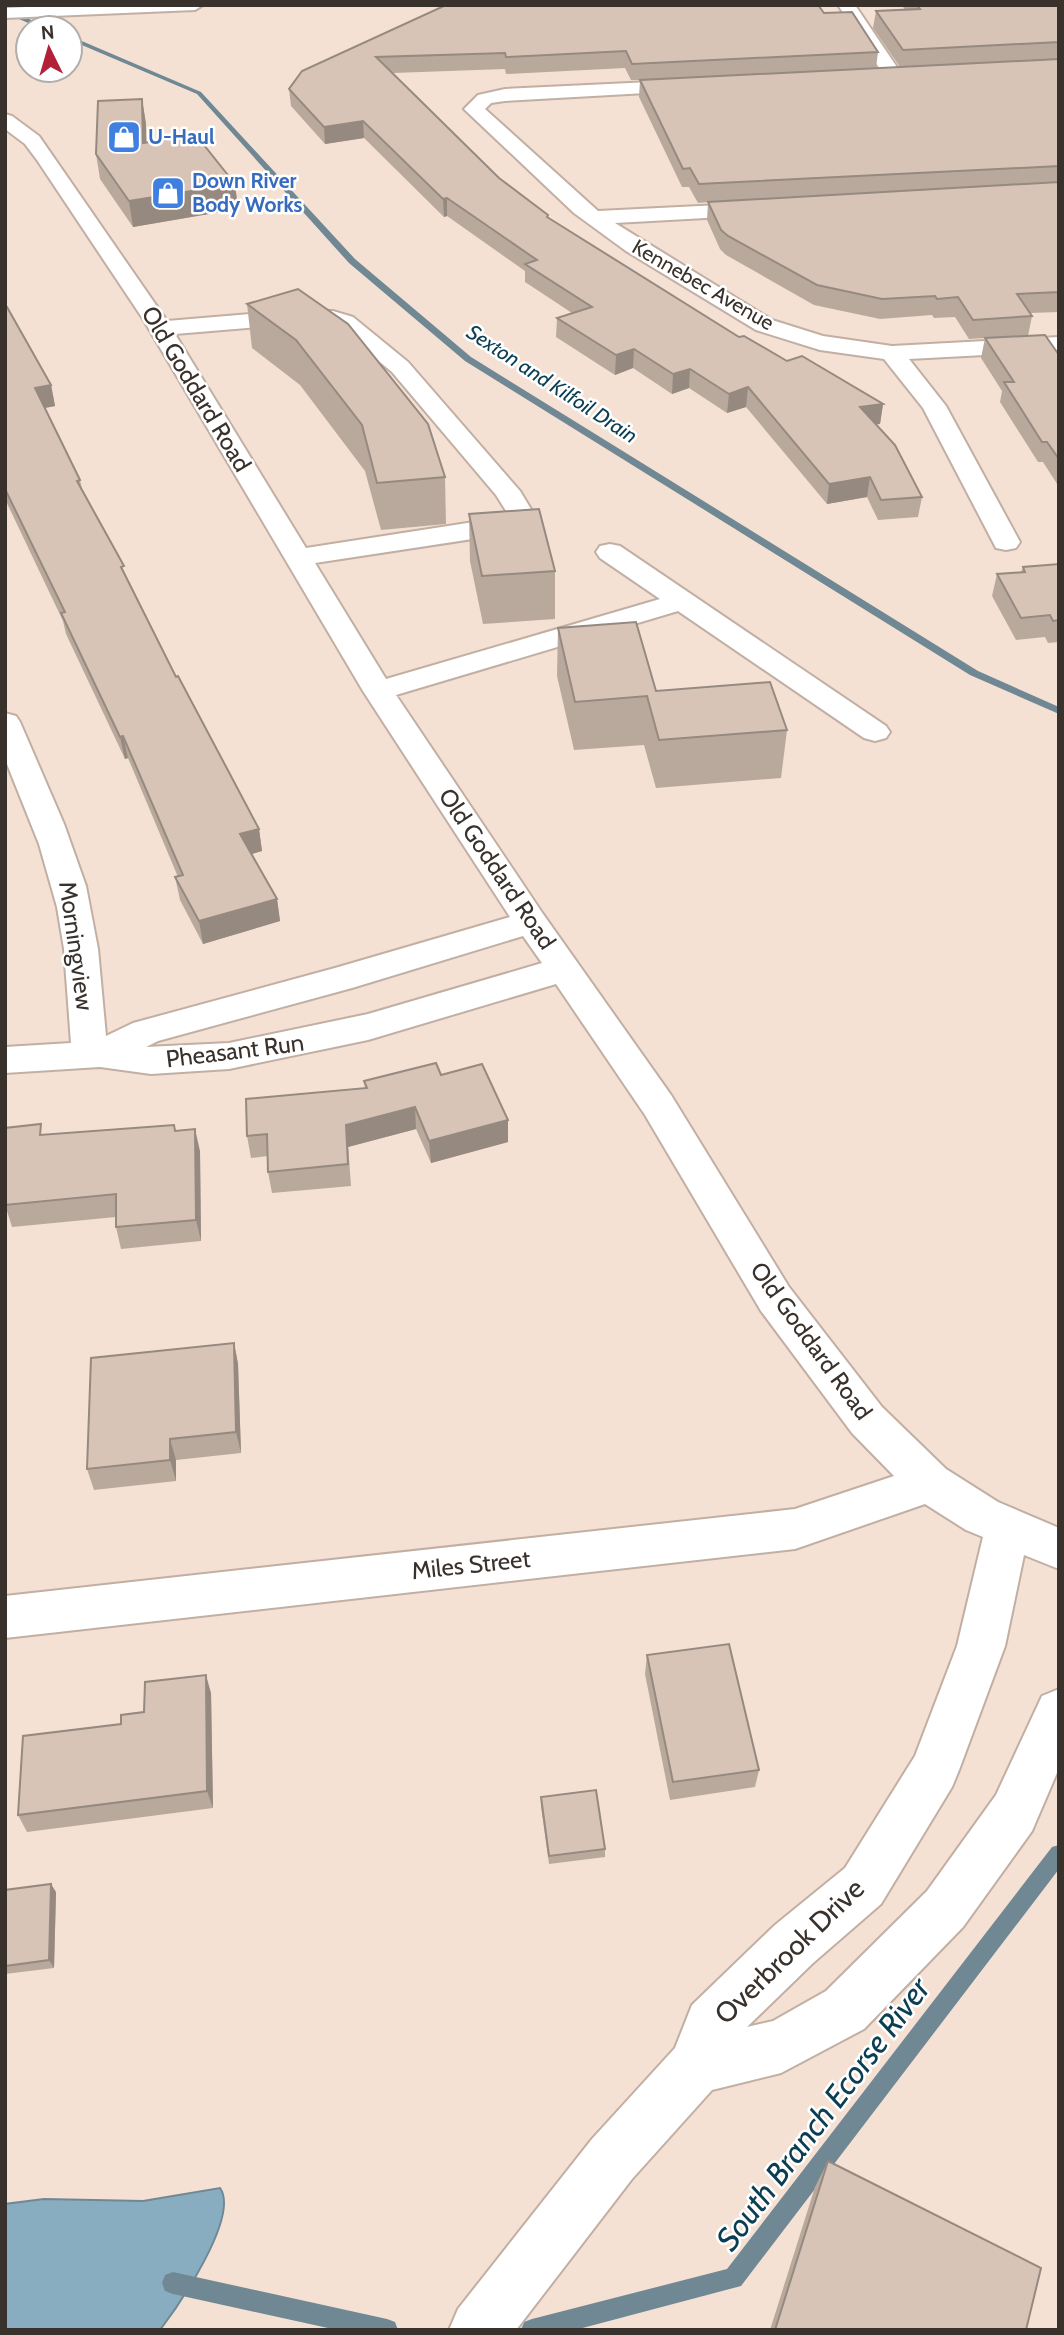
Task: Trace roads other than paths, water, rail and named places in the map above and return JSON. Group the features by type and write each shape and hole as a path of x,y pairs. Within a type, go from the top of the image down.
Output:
{"street":[{"path":"5,13 195,5"},
{"path":"846,5 901,76 866,77"},
{"name":"Kennebec Avenue","path":"713,85 505,95 480,101 475,106 477,113 564,194 594,218 634,246 764,325 820,343 892,353 1059,344"},
{"name":"Old Goddard Road","path":"5,120 32,140 45,157 160,328 378,691 531,922 658,1105 775,1298 867,1420 930,1483 1007,1529 1059,1549"},
{"path":"594,218 786,208"},
{"path":"160,328 296,317 333,318 345,322 400,367 507,491 521,514 518,522 510,526 298,558"},
{"path":"892,353 934,406 1006,542"},
{"path":"610,552 875,732"},
{"path":"378,691 683,601"},
{"name":"Morningview","path":"5,722 58,848 70,888 95,1055"},
{"name":"Pheasant Run","path":"95,1055 155,1029 340,979 531,922"},
{"name":"Pheasant Run","path":"5,1060 95,1055 151,1061 190,1060 309,1042 564,969"},
{"path":"340,979 368,1027"},
{"name":"Miles Street","path":"5,1618 795,1529 930,1483"},
{"name":"Overbrook Drive","path":"479,2330 612,2159 696,2066 710,2024 794,1944 863,1886 934,1770 981,1646 1007,1529"},
{"name":"Overbrook Drive","path":"696,2066 780,2046 845,2010 945,1909 1014,1813 1059,1712"}],"water":[{"path":"220,2188 224,2201 215,2239 193,2281 160,2330 5,2330 5,2204 44,2199 143,2201"}],"waterway":[{"name":"Sexton and Kilfoil Drain","path":"5,11 14,15"},
{"name":"Sexton and Kilfoil Drain","path":"84,44 199,93 352,261 468,359 974,673 1059,711"},
{"name":"South Branch Ecorse River","path":"532,2330 733,2278 1059,1854"},
{"name":"South Branch Ecorse River","path":"173,2283 387,2330"}],"place":[{"name":"U-Haul","path":"124,137"},
{"name":"Down River Body Works","path":"168,193"}]}
